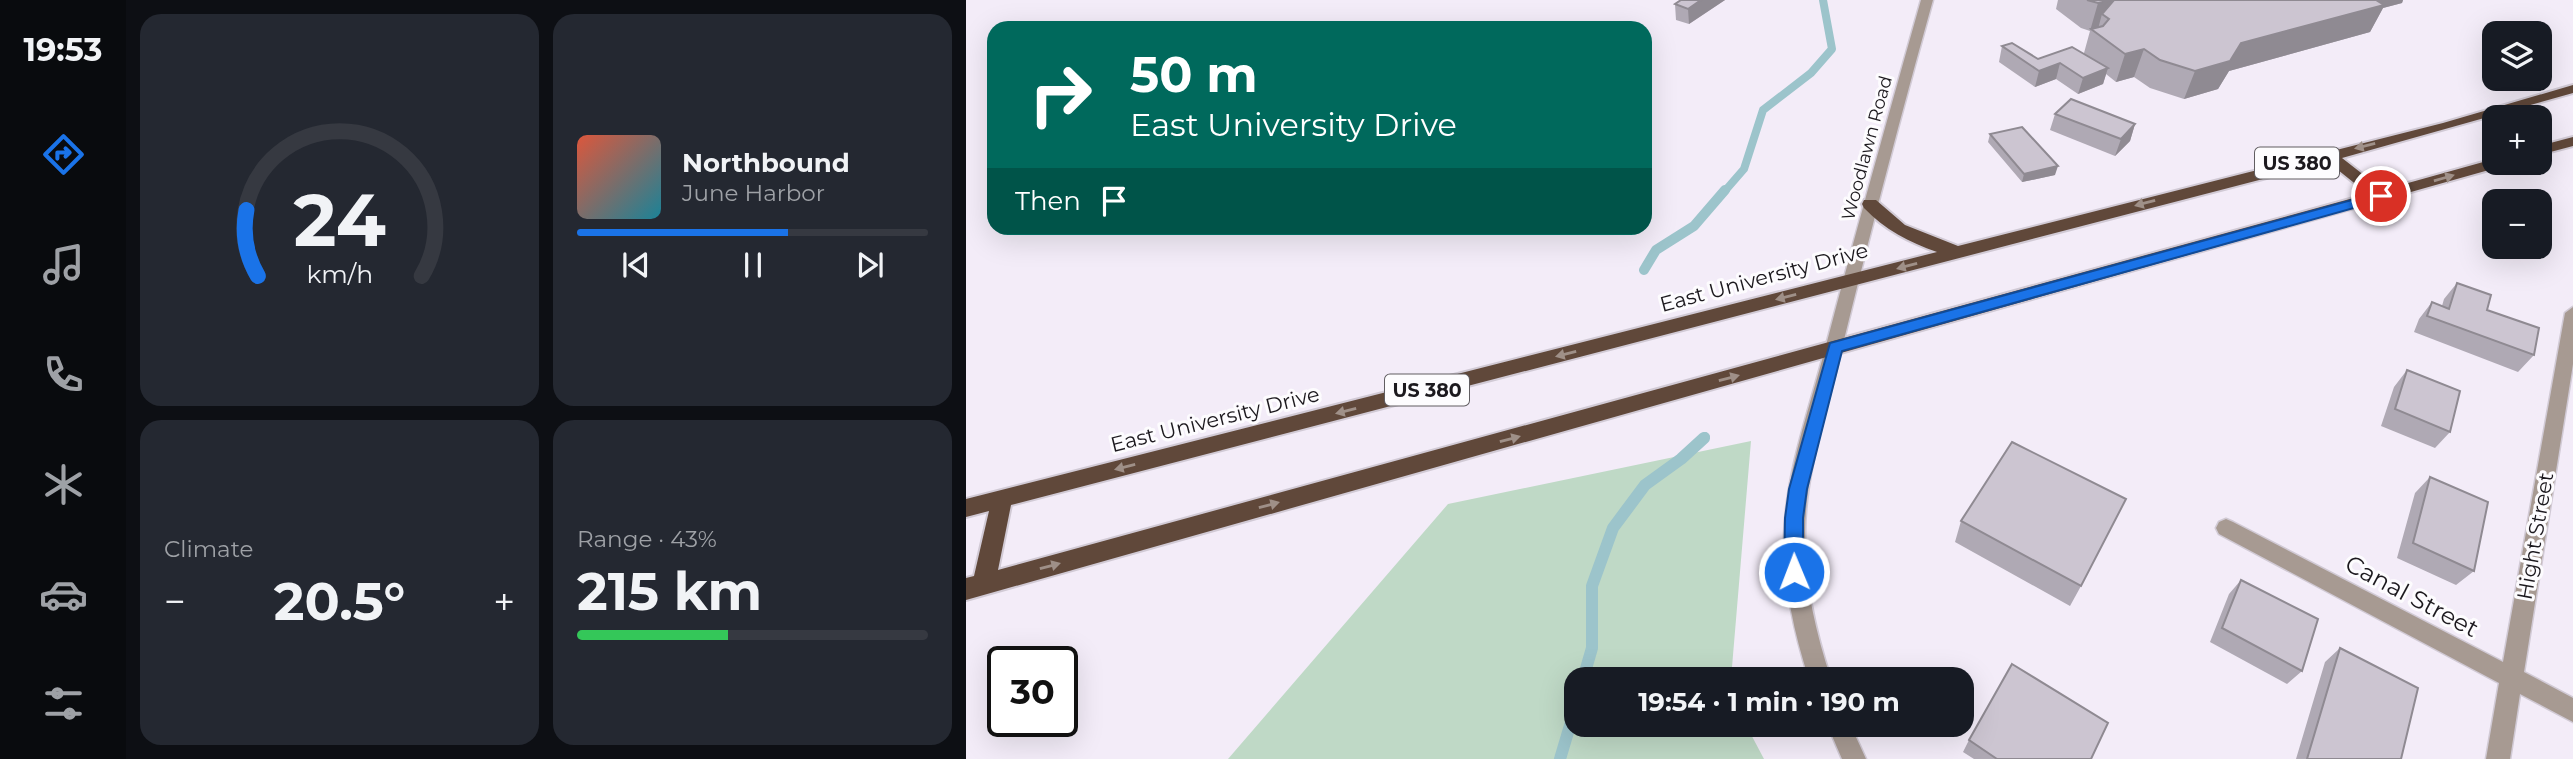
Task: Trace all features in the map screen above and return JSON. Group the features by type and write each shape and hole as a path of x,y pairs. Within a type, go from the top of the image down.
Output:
{"highway":[{"name":"East University Drive","path":"966,508 1958,253 2448,125 2573,89"},
{"path":"2552,147 2573,141"},
{"path":"2329,155 2381,196"},
{"name":"US 380","path":"975,586 2482,168"},
{"path":"1870,204 1901,231 1958,253"},
{"path":"975,586 1002,499"}],"street":[{"name":"Woodlawn Road","path":"1816,667 1798,603 1794,572 1794,518 1798,489 1870,204 1927,0"},
{"name":"Hight Street","path":"2498,759 2573,313"},
{"name":"Canal Street","path":"2226,528 2573,710"},
{"path":"1844,737 1854,759"}],"green space":[{"path":"1751,441 1732,667 1564,667 1564,737 1752,737 1764,759 1228,759 1448,504"}],"building":[{"path":"1681,0 1701,0 1688,9 1675,4"},
{"path":"2087,0 2112,0 2098,3"},
{"path":"2114,0 2376,0 2384,5 2241,43 2230,61 2195,71 2160,60 2144,49 2125,54 2091,29 2103,26 2109,19 2102,14"},
{"path":"2012,43 2038,59 2072,47 2108,68 2083,78 2060,63 2039,71 2002,46"},
{"path":"2071,99 2135,124 2121,139 2055,114"},
{"path":"2022,127 2058,166 2024,174 1990,134"},
{"path":"2457,283 2491,295 2487,310 2539,328 2534,355 2427,316 2432,302 2449,309"},
{"path":"2407,370 2460,391 2450,432 2395,409"},
{"path":"2012,442 2126,499 2081,586 1961,521"},
{"path":"2430,477 2488,502 2474,571 2413,543"},
{"path":"2241,580 2318,619 2302,671 2222,628"},
{"path":"2340,648 2418,688 2401,759 2307,759"},
{"path":"2012,664 2108,723 2091,759 1997,759 1969,740 1974,737 1974,731"}],"waterway":[{"path":"1724,192 1744,169 1763,110 1811,73 1832,49 1823,0"},
{"path":"1644,270 1656,250 1694,226 1725,190"},
{"path":"1586,667 1592,648 1592,586 1613,528 1645,485 1704,438"},
{"path":"1560,759 1567,737"}],"route":[{"path":"1794,572 1794,518 1798,489 1835,347 2381,196"}]}
